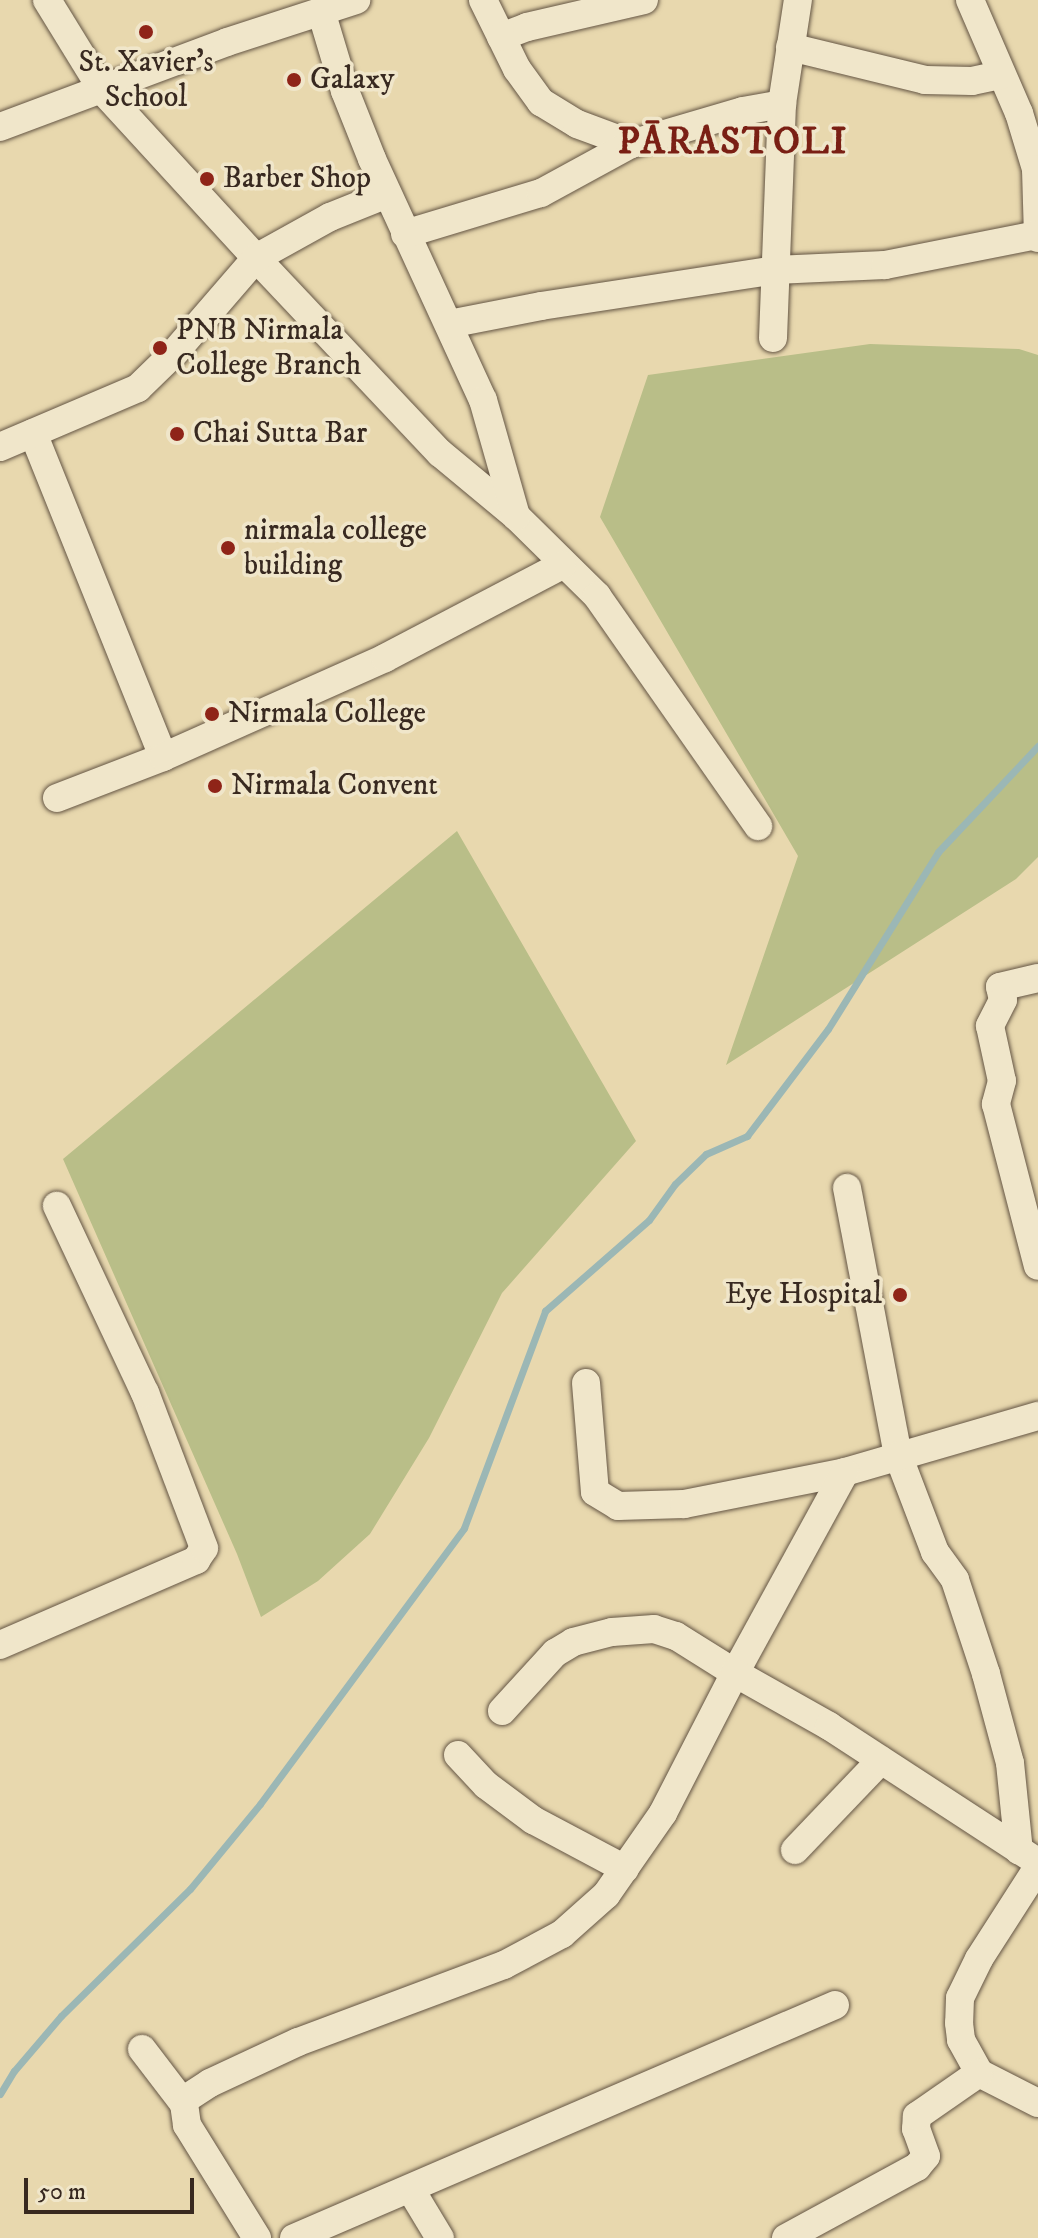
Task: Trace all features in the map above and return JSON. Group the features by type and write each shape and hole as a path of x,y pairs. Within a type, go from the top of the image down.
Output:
{"street":[{"path":"47,0 103,91 256,258 440,453 516,516 562,565 597,596 758,826"},
{"path":"0,127 103,91 227,42 356,0"},
{"path":"483,0 517,69 552,112 631,144"},
{"path":"501,37 527,27 644,0"},
{"path":"773,338 782,104 798,0"},
{"path":"449,324 541,306 775,270 885,265 1037,236 1036,169 1029,106 1001,75 970,0"},
{"path":"321,11 345,91 387,194 483,400 516,516"},
{"path":"790,47 925,80 972,81 1001,75"},
{"path":"405,234 541,193 631,144 743,111 782,104"},
{"path":"0,447 138,388 175,352 256,258 330,217 387,194"},
{"path":"33,433 163,757"},
{"path":"57,798 163,757 385,658 562,565"},
{"path":"1038,978 1000,987 1003,1000 990,1026 1002,1081 996,1104 1038,1266"},
{"path":"847,1188 898,1455 935,1552 955,1580 986,1674 1032,1860 960,1998 961,2040 979,2073 1038,2103"},
{"path":"0,1645 196,1560 204,1548 197,1520 145,1393 57,1206"},
{"path":"586,1383 595,1492 618,1506 684,1504 845,1472 1038,1416"},
{"path":"184,2104 195,2091 298,2042 531,1954 584,1917 625,1869 663,1813 735,1673 845,1472"},
{"path":"502,1711 555,1653 573,1642 612,1632 654,1629 676,1636 881,1760 1032,1860"},
{"path":"458,1755 486,1785 533,1820 625,1869"},
{"path":"795,1850 881,1760"},
{"path":"294,2238 835,2005"},
{"path":"142,2049 184,2104 187,2125 257,2238"},
{"path":"786,2238 917,2167 926,2156 915,2122 917,2116 979,2073"},
{"path":"411,2190 440,2238"}],"green space":[{"path":"870,344 1019,349 1038,355 1038,857 1016,879 726,1065 798,856 600,517 648,375"},
{"path":"457,831 636,1141 502,1293 429,1438 370,1534 318,1581 261,1617 237,1554 63,1159"}],"waterway":[{"path":"0,2094 14,2071 61,2016 190,1889 260,1804 464,1528 545,1311 649,1220 675,1184 706,1154 747,1136 828,1029 938,852 1038,746"}],"place":[{"name":"St. Xavier's School","path":"146,32"},
{"name":"Galaxy","path":"294,80"},
{"name":"Barber Shop","path":"207,179"},
{"name":"PNB Nirmala College Branch","path":"160,348"},
{"name":"Chai Sutta Bar","path":"177,434"},
{"name":"nirmala college building","path":"228,548"},
{"name":"Nirmala College","path":"212,714"},
{"name":"Nirmala Convent","path":"215,786"},
{"name":"Eye Hospital","path":"900,1295"}],"district":[{"name":"PĀRASTOLI","path":"733,143"}]}
